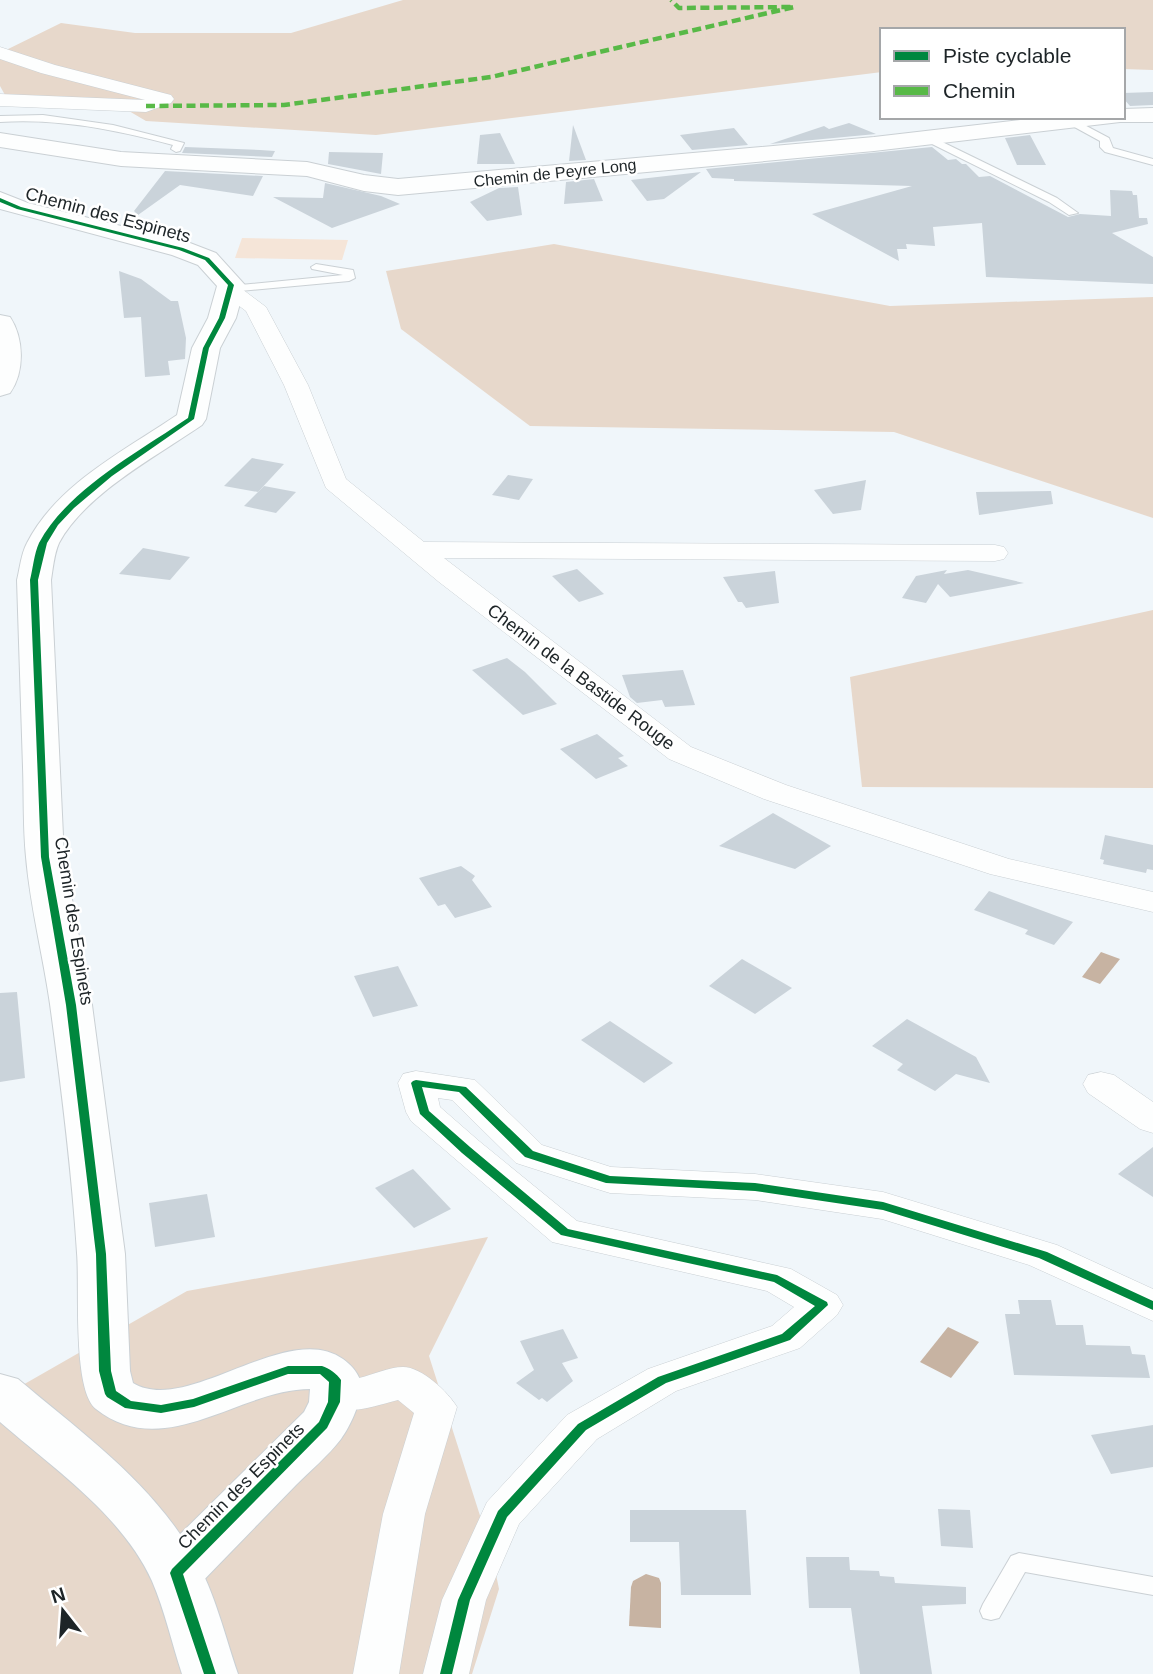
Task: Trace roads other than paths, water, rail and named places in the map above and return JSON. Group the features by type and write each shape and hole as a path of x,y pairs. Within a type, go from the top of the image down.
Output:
{"street":[{"path":"0,53 48,69 164,99 146,106 0,100"},
{"path":"1125,116 1153,115"},
{"name":"Chemin de Peyre Long","path":"0,140 121,159 307,169 364,183 398,187 930,139 1096,119"},
{"name":"Chemin des Espinets","path":"0,200 19,208 181,249 207,259 231,285 222,318 206,348 191,419 102,481 59,518 41,546 34,580 45,857 73,1019 101,1254 105,1371 111,1394 130,1405 161,1409 194,1403 289,1370 322,1370 335,1380 334,1402 323,1425 176,1573"},
{"name":"Chemin de la Bastide Rouge","path":"230,290 255,307 296,385 335,483 417,550 680,753 775,792 1001,867 1153,902"},
{"path":"0,323 5,332 6,357 0,387"},
{"path":"417,550 995,553"},
{"path":"446,1674 464,1600 502,1514 582,1427 663,1380 786,1338 823,1305 777,1279 565,1232 424,1112 416,1083 462,1089 529,1154 610,1180 755,1187 883,1206 1043,1255 1153,1306"},
{"path":"1101,1084 1153,1120"},
{"path":"335,1380 351,1396 404,1383 436,1407 404,1514 376,1674"},
{"path":"0,1393 112,1489 143,1522 176,1573 210,1674"}],"lane":[{"path":"0,119 29,117 127,129 179,143 176,149"},
{"path":"1072,122 1105,140 1105,147 1109,150 1153,162"},
{"path":"930,139 1073,212"},
{"path":"230,290 349,278 349,272 316,267"},
{"path":"990,1611 1019,1562 1153,1586"}]}
